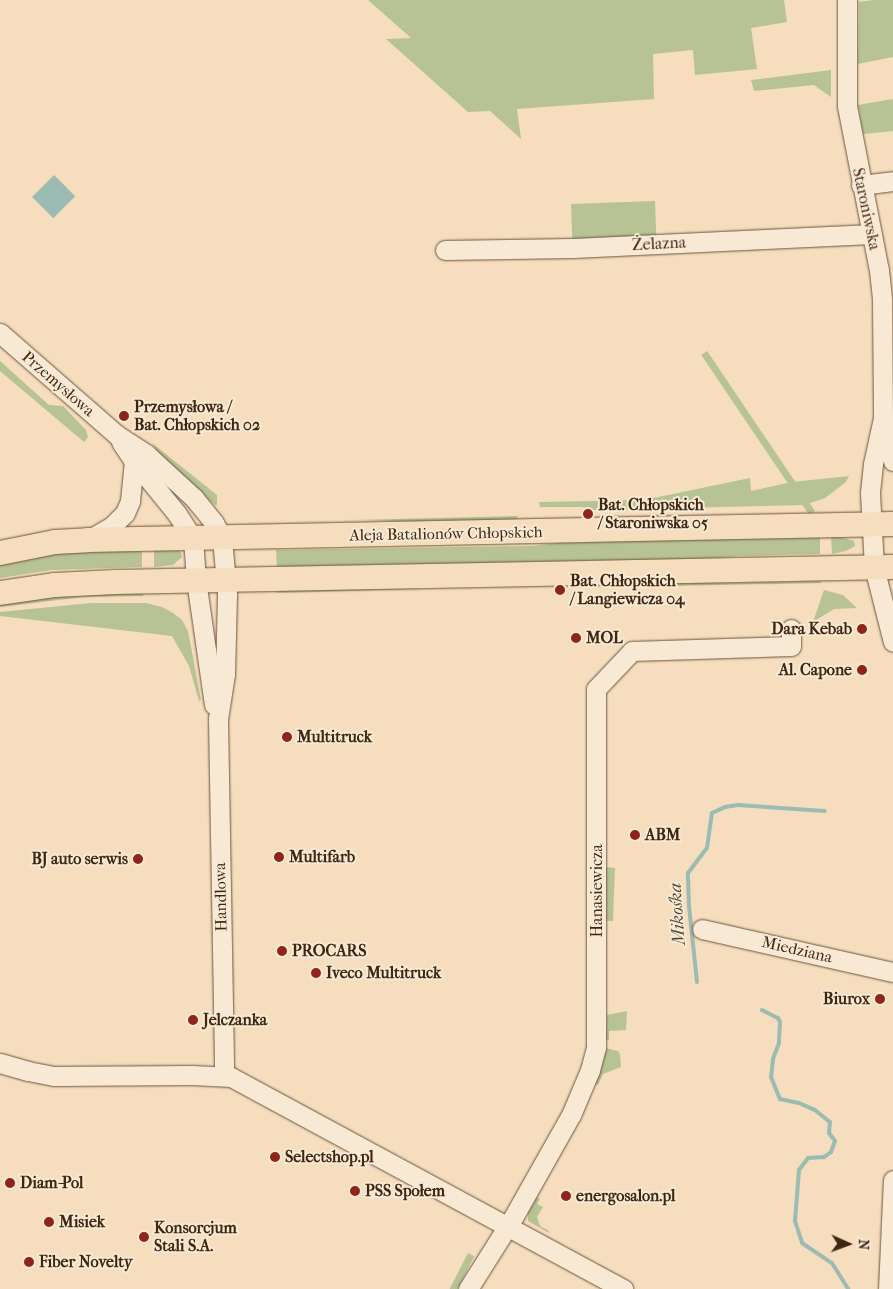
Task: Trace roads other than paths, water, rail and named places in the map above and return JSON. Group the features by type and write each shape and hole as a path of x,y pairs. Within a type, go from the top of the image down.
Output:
{"main road":[{"name":"Aleja Batalionów Chłopskich","path":"0,552 55,542 88,540 882,524"},
{"path":"0,593 86,583 883,567"}],"street":[{"name":"Staroniwska","path":"847,0 847,106 861,185 888,297 883,418 873,464 870,493 882,524 883,567 893,642"},
{"path":"861,185 893,182"},
{"name":"Żelazna","path":"445,250 573,248 872,234"},
{"name":"Przemysłowa","path":"0,333 117,435 146,454 194,498 214,523 222,538"},
{"name":"Staroniwska","path":"883,418 892,447 893,461"},
{"name":"Przemysłowa","path":"117,435 134,461 177,514 193,539"},
{"path":"88,540 112,526 125,514 130,502 134,461"},
{"name":"Handlowa","path":"218,719 225,674 227,579 222,538"},
{"name":"Handlowa","path":"193,539 196,580 218,719 224,1067 222,1076"},
{"name":"Hanasiewicza","path":"468,1289 508,1228 571,1115 590,1070 596,1047 596,689 632,651 791,646 790,629"},
{"name":"Miedziana","path":"702,929 893,972"},
{"path":"0,1063 28,1072 54,1076 222,1076 241,1082 623,1289"},
{"path":"888,1289 893,1180"}],"water":[{"path":"54,175 75,196 53,218 32,197"}],"waterway":[{"name":"Mikośka","path":"697,982 689,906 688,873 707,848 712,813 725,807 738,805 825,811"},
{"name":"Mikośka","path":"762,1010 778,1018 780,1022 779,1043 773,1059 771,1077 780,1099 799,1103 815,1110 830,1122 829,1133 835,1141 831,1152 824,1157 808,1158 799,1170 795,1221 802,1243 832,1263 848,1289"}],"place":[{"name":"Przemysłowa / Bat. Chłopskich 02","path":"124,416"},
{"name":"Bat. Chłopskich / Staroniwska 05","path":"588,514"},
{"name":"Bat. Chłopskich / Langiewicza 04","path":"560,590"},
{"name":"Dara Kebab","path":"862,629"},
{"name":"MOL","path":"576,638"},
{"name":"Al. Capone","path":"862,670"},
{"name":"Multitruck","path":"287,737"},
{"name":"ABM","path":"635,835"},
{"name":"Multifarb","path":"279,857"},
{"name":"BJ auto serwis","path":"138,859"},
{"name":"PROCARS","path":"282,951"},
{"name":"Iveco Multitruck","path":"316,973"},
{"name":"Biurox","path":"880,999"},
{"name":"Jelczanka","path":"193,1020"},
{"name":"Selectshop.pl","path":"275,1157"},
{"name":"Diam-Pol","path":"10,1183"},
{"name":"PSS Społem","path":"355,1191"},
{"name":"energosalon.pl","path":"566,1196"},
{"name":"Misiek","path":"49,1222"},
{"name":"Konsorcjum Stali S.A.","path":"144,1237"},
{"name":"Fiber Novelty","path":"29,1262"}]}
